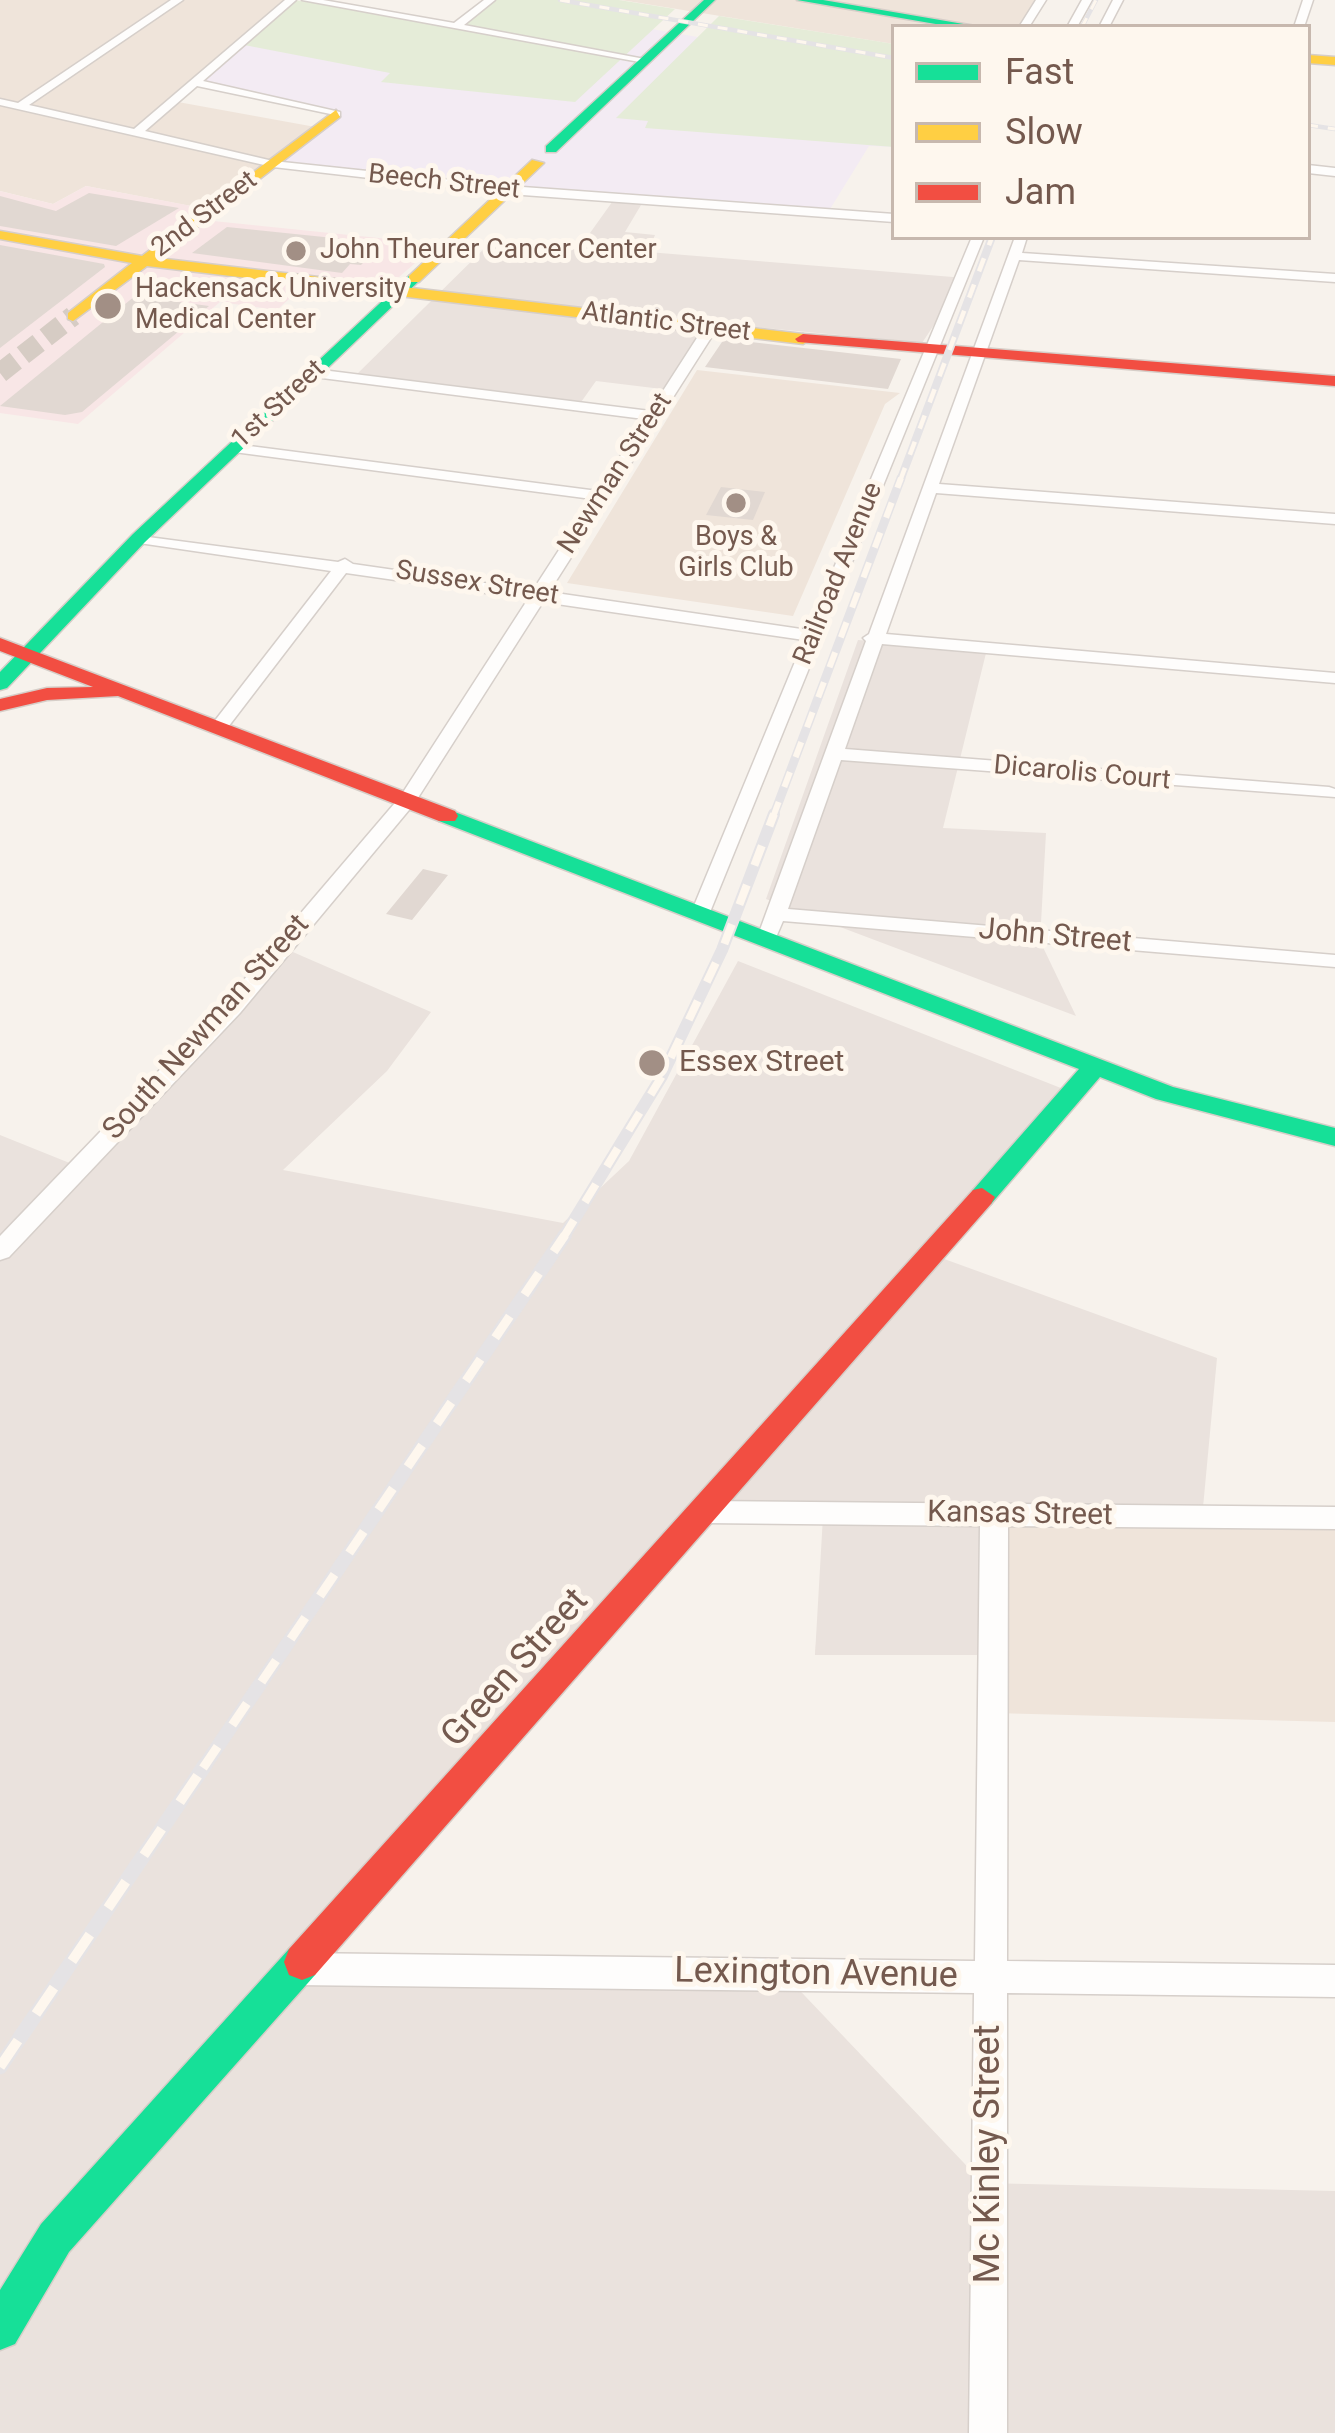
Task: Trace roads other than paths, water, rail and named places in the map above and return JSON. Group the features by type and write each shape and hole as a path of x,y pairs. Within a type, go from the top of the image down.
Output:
{"street":[{"path":"20,106 178,0"},
{"path":"135,134 292,0"},
{"path":"307,0 645,60"},
{"path":"455,26 490,0"},
{"name":"1st Street","path":"0,683 139,538 710,0"},
{"path":"802,0 955,24"},
{"path":"199,83 336,114"},
{"name":"Beech Street","path":"0,102 273,164 509,190 891,218"},
{"name":"2nd Street","path":"74,316 336,114"},
{"name":"Atlantic Street","path":"0,235 143,261 709,329 928,352 1335,381"},
{"name":"Railroad Avenue","path":"701,913 977,240"},
{"name":"Railroad Avenue","path":"772,926 872,638 1020,240"},
{"path":"1014,256 1335,278"},
{"name":"Newman Street","path":"407,800 709,329"},
{"path":"314,373 653,416"},
{"path":"234,448 602,496"},
{"path":"930,488 1335,519"},
{"name":"Sussex Street","path":"139,538 814,635"},
{"path":"219,727 345,564"},
{"path":"872,638 1335,678"},
{"path":"0,644 701,913 772,926 1097,1065 1216,1110 1335,1137"},
{"path":"0,705 47,694 128,693"},
{"name":"Dicarolis Court","path":"835,754 1329,793"},
{"name":"South Newman Street","path":"0,1251 232,1009 407,800"},
{"name":"John Street","path":"772,926 1335,961"},
{"name":"Green Street","path":"0,2329 55,2238 706,1511 1097,1065"},
{"name":"Kansas Street","path":"706,1511 1335,1518"},
{"name":"Mc Kinley Street","path":"988,2433 994,1514"},
{"name":"Lexington Avenue","path":"296,1969 1335,1981"}],"tunnel":[{"path":"0,373 73,316"}],"railway":[{"path":"560,0 891,57"},
{"path":"1084,24 1096,0"},
{"path":"1311,125 1335,129"},
{"path":"900,481 991,240"},
{"path":"773,817 901,478"},
{"path":"563,1237 662,1076 722,950 774,814"},
{"path":"203,1768 563,1237"},
{"path":"0,2067 205,1765"}],"place":[{"name":"John Theurer Cancer Center","path":"296,251"},
{"name":"Hackensack University Medical Center","path":"108,306"},
{"name":"Boys & Girls Club","path":"736,503"},
{"name":"Essex Street","path":"652,1063"}]}
